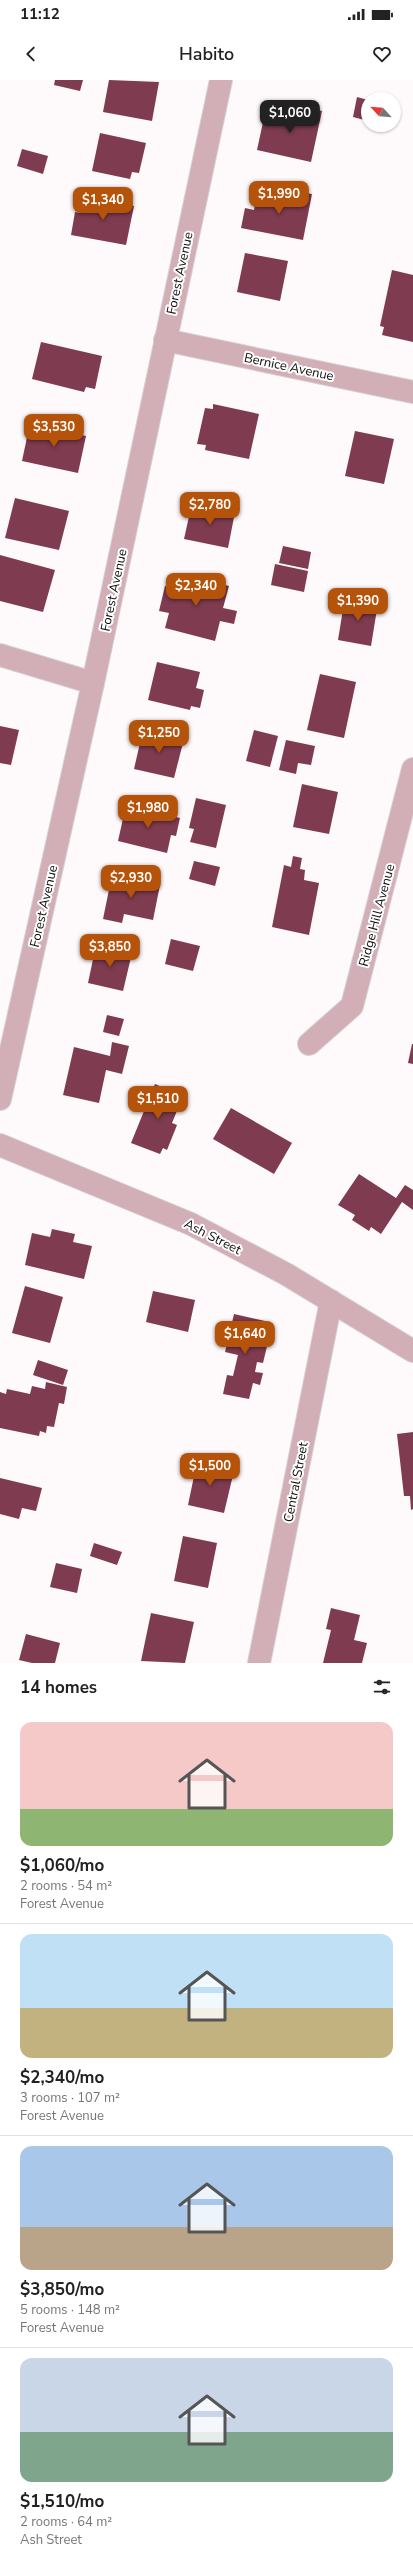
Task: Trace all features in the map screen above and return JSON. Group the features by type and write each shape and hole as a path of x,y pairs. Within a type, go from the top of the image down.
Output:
{"street":[{"name":"Forest Avenue","path":"0,1099 93,683 221,80"},
{"name":"Bernice Avenue","path":"165,340 413,392"},
{"path":"0,655 93,683"},
{"name":"Ridge Hill Avenue","path":"310,1044 352,1006 413,769"},
{"name":"Ash Street","path":"0,1145 191,1224 331,1301 413,1351"},
{"name":"Central Street","path":"259,1663 331,1301"}],"building":[{"path":"55,80 83,80 80,91 54,85"},
{"path":"109,80 159,82 152,121 103,112"},
{"path":"357,97 361,98 361,119 353,117"},
{"path":"266,108 306,117 308,108 322,111 311,162 257,150"},
{"path":"100,133 146,143 139,173 132,172 130,179 92,171"},
{"path":"22,149 48,156 43,174 17,166"},
{"path":"294,191 312,194 303,240 241,228 245,208 254,210 257,193 292,199"},
{"path":"84,196 134,206 126,245 71,235 75,212 80,213"},
{"path":"245,253 288,261 280,301 237,292"},
{"path":"392,270 413,275 413,342 382,335 384,327 380,326"},
{"path":"41,342 102,356 95,389 86,387 84,392 32,379"},
{"path":"213,404 259,414 249,459 205,450 206,445 197,444 205,408 213,409"},
{"path":"30,423 86,436 78,473 22,461"},
{"path":"355,431 394,439 384,484 345,476"},
{"path":"15,498 69,511 59,550 5,538"},
{"path":"192,503 235,512 228,548 184,539"},
{"path":"283,546 311,552 308,569 279,563"},
{"path":"0,555 55,570 43,612 0,601"},
{"path":"275,564 308,571 304,592 271,585"},
{"path":"177,573 229,586 223,608 237,611 234,624 220,621 215,641 165,628 169,613 159,611 165,586 174,587"},
{"path":"345,597 378,603 371,646 338,640"},
{"path":"157,662 200,672 196,688 204,690 200,708 191,706 190,710 148,700"},
{"path":"320,674 356,682 344,738 307,730"},
{"path":"0,726 19,730 11,765 0,763"},
{"path":"143,730 184,739 174,778 134,769"},
{"path":"254,730 278,736 270,767 246,761"},
{"path":"286,740 315,746 311,765 298,763 296,774 279,770"},
{"path":"302,784 338,792 329,834 293,827"},
{"path":"196,798 226,805 216,848 190,842 194,829 189,828"},
{"path":"126,805 180,818 176,836 171,835 167,853 118,841"},
{"path":"293,856 302,858 300,869 305,870 304,880 319,883 309,935 272,927 284,865 291,867"},
{"path":"194,861 220,867 215,886 189,879"},
{"path":"112,875 160,885 153,920 124,914 122,923 103,919"},
{"path":"171,939 200,946 193,971 165,964"},
{"path":"96,945 132,953 123,991 88,983"},
{"path":"107,1015 124,1019 119,1036 103,1032"},
{"path":"112,1042 129,1046 122,1074 106,1070 99,1103 63,1095 74,1047 110,1056"},
{"path":"413,1044 413,1064 408,1063"},
{"path":"155,1084 183,1096 172,1123 177,1125 167,1150 163,1148 160,1154 131,1143"},
{"path":"231,1108 292,1143 274,1174 213,1139"},
{"path":"359,1174 396,1198 405,1185 413,1190 413,1210 402,1202 381,1234 371,1227 369,1231 352,1220 355,1215 338,1205"},
{"path":"52,1229 75,1234 73,1242 92,1246 84,1279 25,1265 32,1233 50,1237"},
{"path":"25,1286 63,1297 50,1343 12,1333"},
{"path":"153,1291 195,1300 188,1332 146,1322"},
{"path":"234,1314 265,1321 261,1337 269,1338 263,1363 257,1362 255,1372 263,1373 260,1385 253,1383 249,1399 223,1394 227,1375 233,1376 238,1355 225,1352"},
{"path":"38,1360 68,1370 63,1385 33,1375"},
{"path":"46,1382 67,1387 64,1404 59,1403 54,1427 47,1426 46,1433 40,1431 39,1436 0,1428 0,1392 6,1394 7,1389 30,1394 32,1386 45,1389"},
{"path":"413,1432 413,1509 411,1510 410,1496 404,1496 397,1434"},
{"path":"198,1457 218,1461 215,1471 233,1475 224,1513 188,1505"},
{"path":"0,1478 42,1488 36,1511 22,1508 19,1519 0,1514"},
{"path":"183,1536 217,1543 208,1588 174,1581"},
{"path":"94,1543 122,1552 117,1565 90,1556"},
{"path":"56,1563 82,1569 77,1593 50,1587"},
{"path":"331,1608 360,1615 354,1640 367,1643 362,1663 323,1663 331,1630 326,1629"},
{"path":"151,1613 194,1622 185,1663 141,1661"},
{"path":"26,1634 60,1643 55,1663 32,1663 19,1660"}]}
